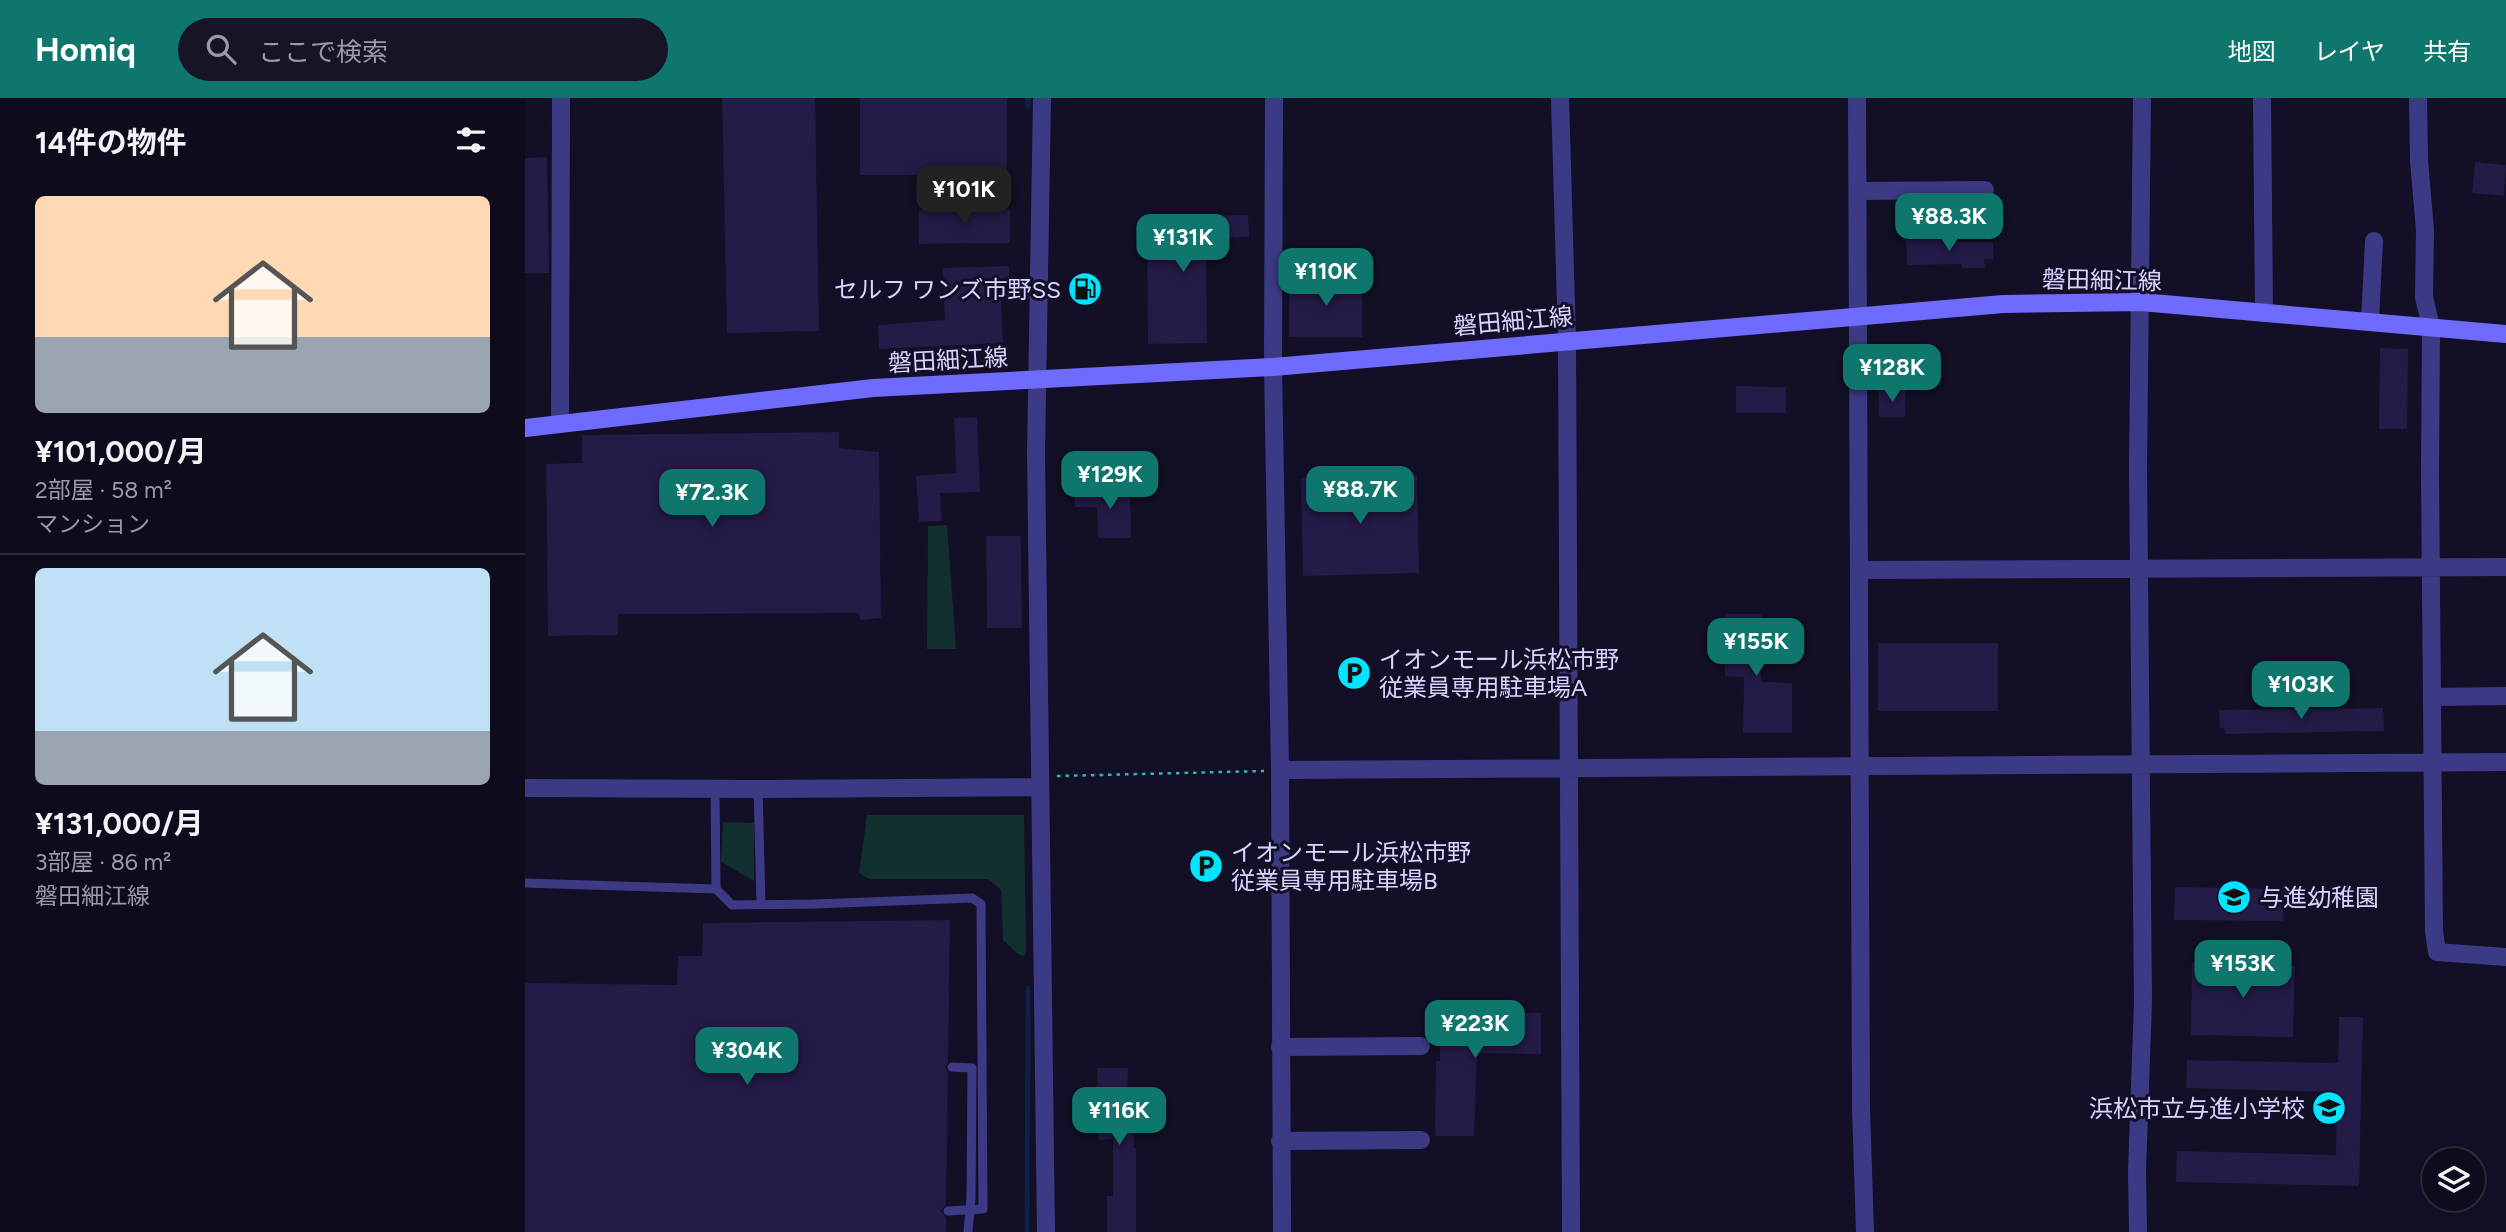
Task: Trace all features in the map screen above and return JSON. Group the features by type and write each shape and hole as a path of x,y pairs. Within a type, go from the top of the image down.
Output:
{"main road":[{"name":"磐田細江線","path":"525,428 873,388 1273,368 1567,340 2003,304 2141,302 2506,334"}],"street":[{"path":"559,424 561,98"},
{"path":"1042,98 1037,380 1046,1232"},
{"path":"1274,98 1273,368 1280,770 1282,1232"},
{"path":"1560,98 1567,340 1571,1232"},
{"path":"1857,98 1862,768 1861,1108 1865,1232"},
{"path":"2139,1232 2137,1171 2143,1002 2138,467 2142,98"},
{"path":"2262,98 2264,312"},
{"path":"2418,98 2419,161 2425,230 2424,297 2431,327 2430,567 2434,931 2437,952 2506,957"},
{"path":"1858,191 1985,190"},
{"path":"2370,321 2374,241"},
{"path":"1861,570 2506,567"},
{"path":"2433,697 2506,696"},
{"path":"1280,770 2506,762"},
{"path":"525,788 758,789 1040,782"},
{"path":"1280,1047 1421,1046"},
{"path":"1280,1142 1421,1140"}],"lane":[{"path":"715,789 716,889"},
{"path":"758,789 761,904"},
{"path":"525,883 716,889 732,905 972,898 981,904 983,1209 949,1210"},
{"path":"952,1067 972,1068 971,1198 968,1232"}],"path":[{"path":"1040,782 1280,770"}],"green space":[{"path":"947,525 956,649 927,649 928,526"},
{"path":"867,815 1024,815 1024,956 1003,940 1001,890 988,879 869,879 859,873"},
{"path":"723,822 754,823 754,881 721,862"}],"building":[{"path":"722,98 815,98 819,331 727,333"},
{"path":"860,98 1007,98 1007,175 860,175"},
{"path":"547,157 549,273 525,273 525,158"},
{"path":"2475,162 2506,165 2504,196 2472,193"},
{"path":"1010,209 1010,243 919,244 919,210"},
{"path":"1248,215 1249,237 1206,238 1207,343 1148,344 1147,217"},
{"path":"1955,239 1956,242 1993,242 1993,259 1984,259 1985,268 1962,268 1962,264 1907,265 1906,240"},
{"path":"1009,266 1010,299 1001,299 1003,343 879,349 878,325 945,320 943,268"},
{"path":"1362,278 1362,337 1289,337 1289,279"},
{"path":"2380,348 2408,349 2407,429 2379,429"},
{"path":"1736,386 1786,387 1786,413 1736,413"},
{"path":"1879,390 1905,390 1905,417 1879,417"},
{"path":"977,417 980,492 940,493 942,521 919,522 916,476 956,473 954,418"},
{"path":"839,432 839,448 879,452 881,618 861,620 858,613 618,614 618,635 548,636 546,464 582,463 582,435"},
{"path":"1417,475 1419,573 1303,576 1301,478"},
{"path":"1130,486 1131,538 1098,538 1097,507 1075,507 1075,494 1098,494 1098,487"},
{"path":"986,536 1021,536 1022,628 987,628"},
{"path":"1725,614 1761,614 1761,682 1792,683 1792,733 1743,733 1744,677 1725,676"},
{"path":"1878,643 1998,643 1998,711 1878,711"},
{"path":"2383,708 2384,731 2225,734 2224,728 2220,728 2219,710"},
{"path":"2175,887 2284,889 2283,921 2174,920"},
{"path":"950,920 948,1062 945,1067 948,1072 946,1204 941,1211 946,1218 946,1232 525,1232 525,983 677,985 678,956 702,956 703,923"},
{"path":"2192,963 2295,966 2293,1037 2191,1035"},
{"path":"1440,1012 1541,1013 1541,1054 1477,1053 1474,1136 1435,1136"},
{"path":"2339,1017 2363,1017 2359,1186 2176,1182 2177,1151 2336,1155 2337,1092 2186,1088 2187,1060 2338,1063"},
{"path":"1097,1068 1128,1068 1127,1102 1133,1102 1136,1148 1136,1232 1107,1232 1107,1196 1113,1196 1113,1139 1099,1140"}],"waterway":[{"path":"1028,98 1028,106"},
{"path":"1027,1232 1028,988"}],"place":[{"name":"セルフ ワンズ市野SS","path":"1085,289"},
{"name":"イオンモール浜松市野 従業員専用駐車場A","path":"1354,673"},
{"name":"イオンモール浜松市野 従業員専用駐車場B","path":"1206,866"},
{"name":"与進幼稚園","path":"2234,897"},
{"name":"浜松市立与進小学校","path":"2329,1108"}]}
